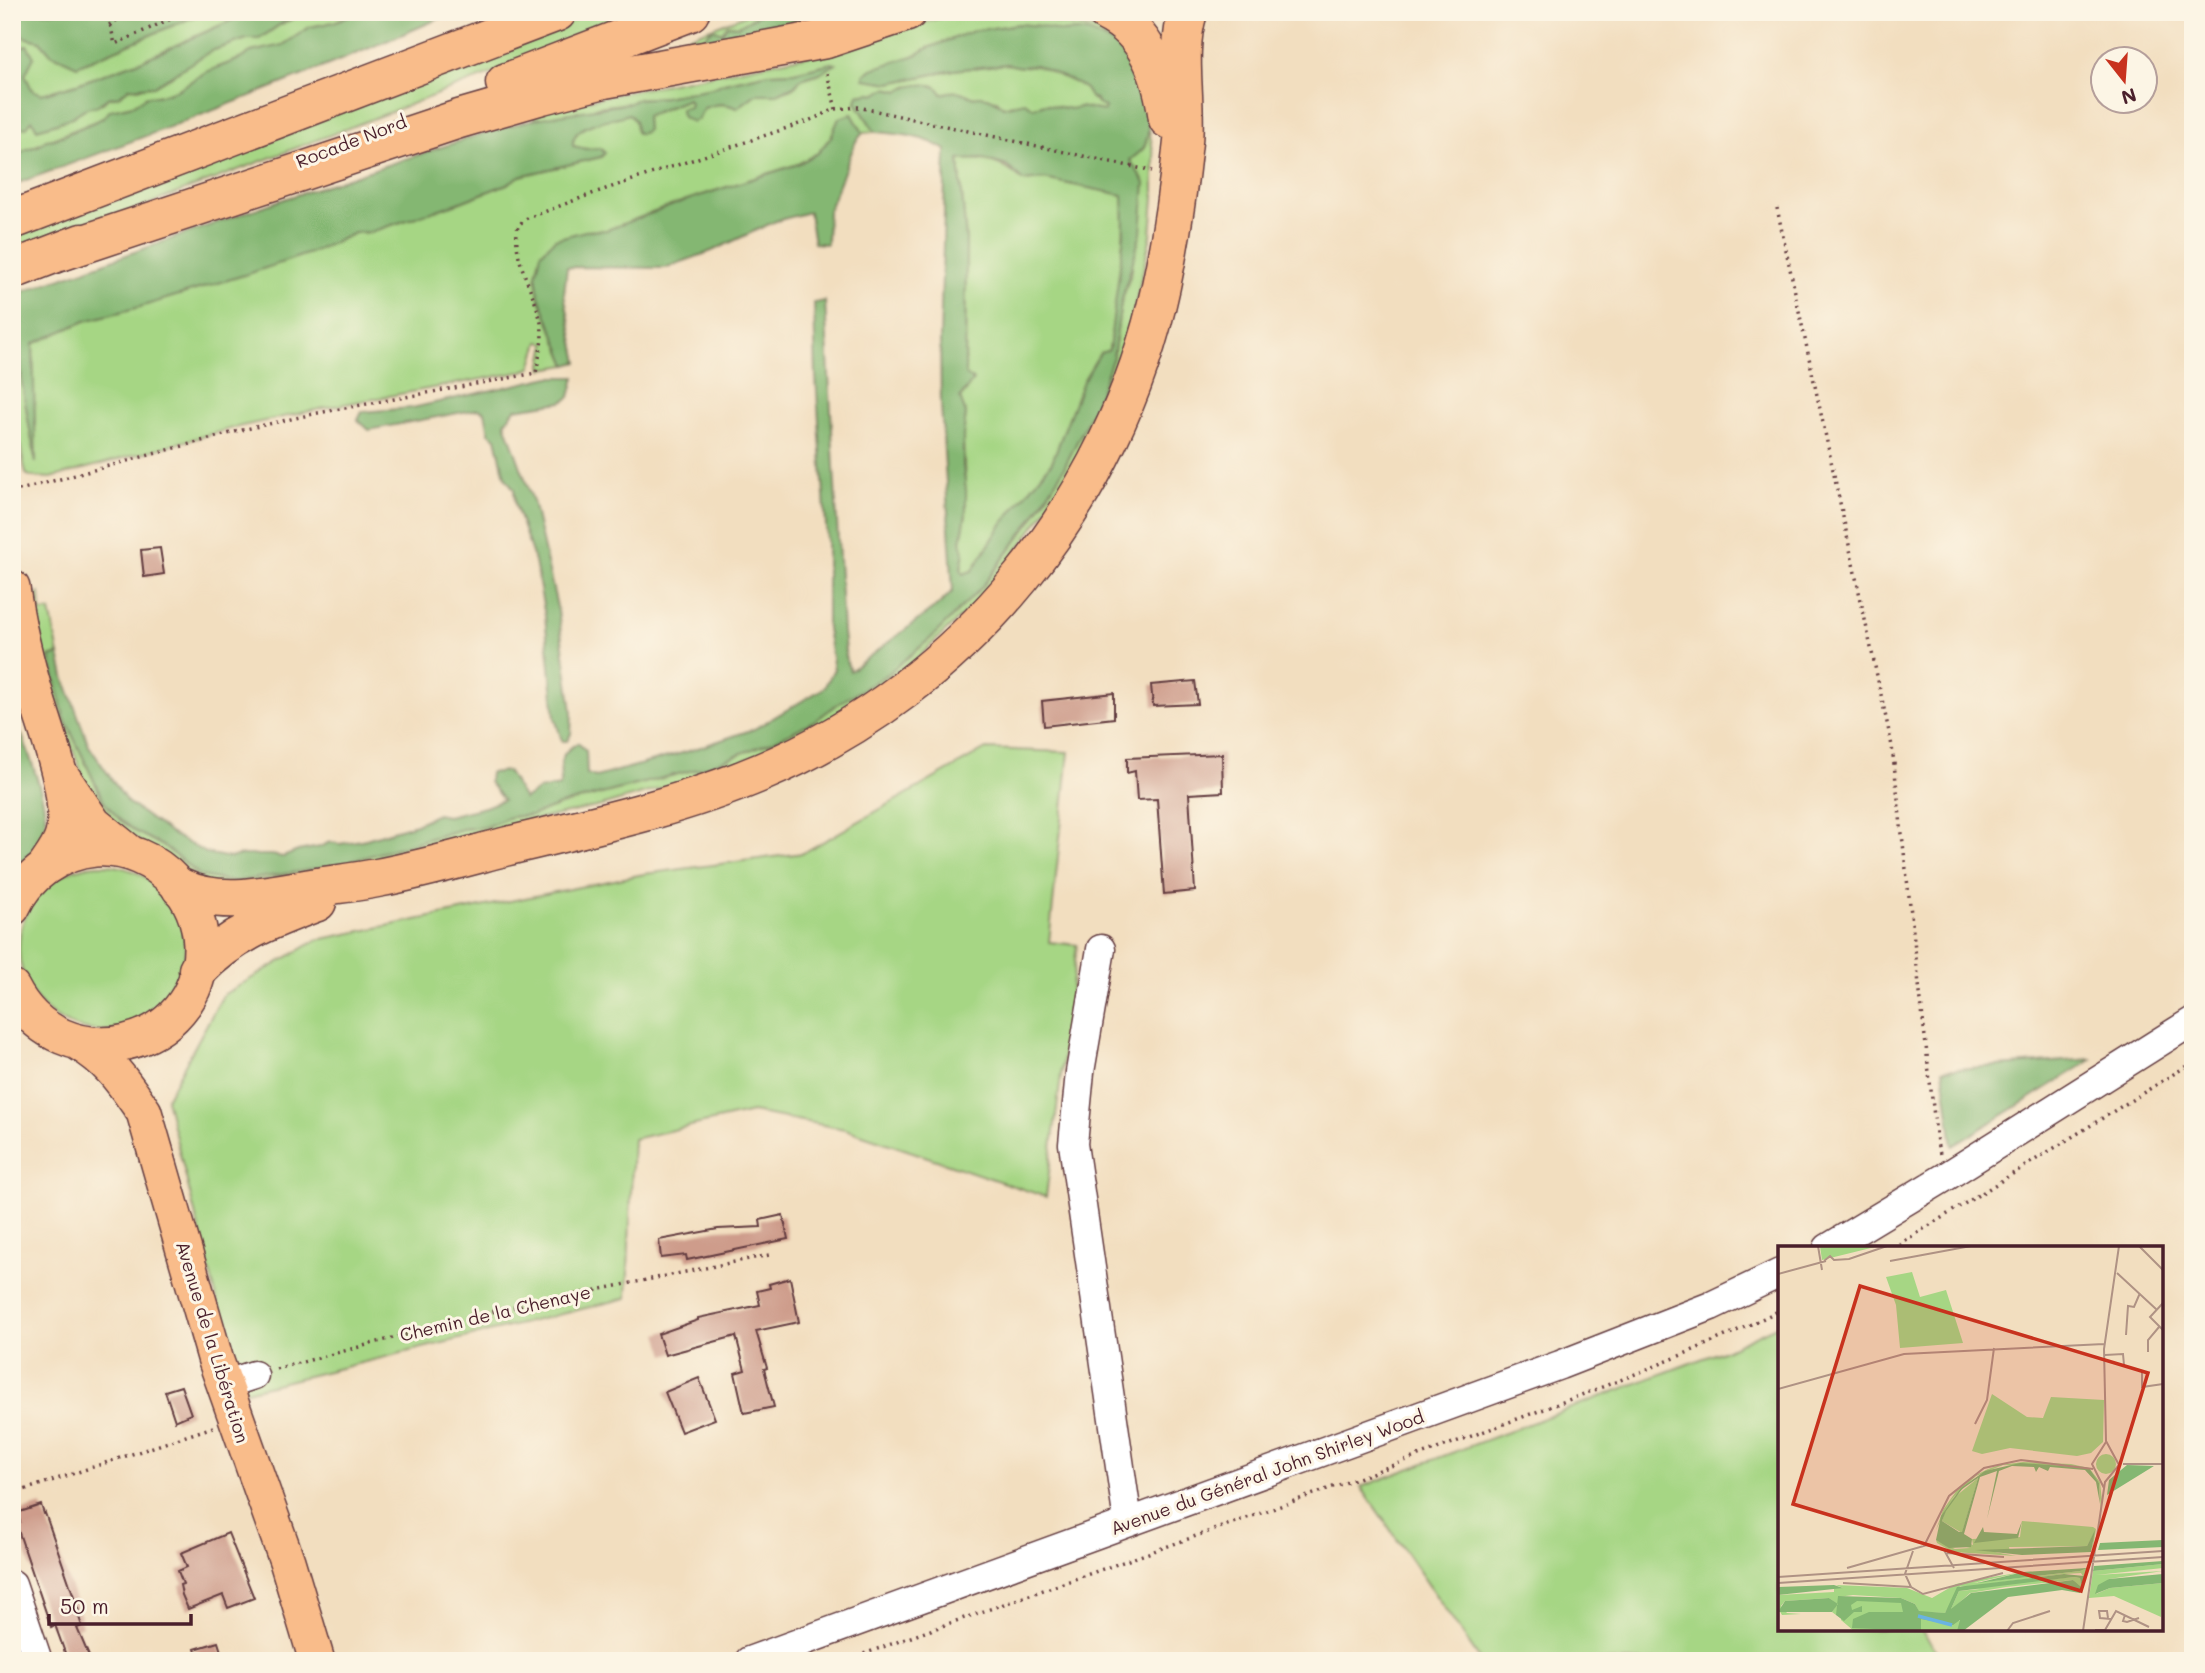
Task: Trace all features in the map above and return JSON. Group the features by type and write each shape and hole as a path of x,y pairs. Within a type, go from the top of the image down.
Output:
{"highway":[{"path":"12,219 387,61 489,12"},
{"path":"12,219 557,12"},
{"name":"Rocade Nord","path":"12,270 690,12"},
{"path":"60,252 460,119 542,95 604,79 826,39 907,12"},
{"path":"1106,12 1132,28 1151,55 1166,106 1173,209"},
{"path":"181,888 195,895 228,898 377,878 600,824 699,796 789,760 842,732 943,659 1019,582 1061,525 1099,461 1131,389 1161,286 1173,209 1183,140 1183,35 1188,12"},
{"path":"198,970 228,942 254,927 377,878"}],"main road":[{"path":"12,588 28,669 59,772 65,817 63,835 56,850 45,867 27,884 12,908"},
{"path":"59,772 94,824 130,853"},
{"path":"14,995 44,1027 61,1037 99,1046 119,1045 156,1030 183,1004 198,970 200,936 190,903 181,888 149,861 112,849 86,851 45,867"},
{"path":"144,1112 143,1070 156,1030"},
{"name":"Avenue de la Libération","path":"79,1043 101,1056 144,1112 238,1380 235,1419 287,1561 317,1661"}],"street":[{"path":"1101,948 1080,1072 1073,1144 1128,1522"},
{"path":"1831,1246 2193,1021"},
{"name":"Avenue du Général John Shirley Wood","path":"749,1661 1618,1343 1711,1306 1778,1274"},
{"path":"12,1584 38,1661"}],"path":[{"path":"107,12 115,44 186,12"},
{"path":"109,24 130,12"},
{"path":"827,73 836,109"},
{"path":"12,492 246,429 536,373 542,340 540,320 517,248 518,226 526,219 597,192 808,121 836,109 858,107 1150,171 1172,172"},
{"path":"1777,208 1892,746 1937,1143 1947,1176"},
{"path":"1897,1246 2193,1062"},
{"name":"Chemin de la Chenaye","path":"238,1380 499,1310 769,1255"},
{"path":"844,1661 1348,1482 1560,1403 1684,1356 1778,1311"},
{"path":"12,1494 235,1419"}],"green space":[{"path":"12,12 205,12 77,66 51,54 40,41 12,34"},
{"path":"205,12 250,12 143,60 42,94 32,90 25,75 27,45 12,50 12,34 40,41 51,54 77,66"},
{"path":"250,12 308,12 281,24 259,39 247,39 211,51 154,86 129,88 119,96 108,98 95,107 45,127 37,129 32,120 26,128 15,126 12,106 12,50 27,45 34,57 25,75 32,90 42,94 143,60"},
{"path":"308,12 357,12 334,22 310,27 283,45 251,52 206,72 177,90 147,96 133,105 111,110 101,119 25,150 12,162 12,114 15,126 32,119 71,118 88,106 119,96 129,88 138,89 171,77 211,51 247,39 259,39 281,24"},
{"path":"357,12 445,12 445,16 339,61 179,123 18,183 12,179 13,160 25,150 101,119 111,110 133,105 147,96 177,90 206,72 251,52 283,45 310,27 334,22"},
{"path":"595,12 653,12 12,256 12,234"},
{"path":"753,12 764,12 738,26 727,25 722,33 714,30 708,32 705,37 630,59"},
{"path":"764,12 875,12 672,48 705,37 714,29 722,33 727,25 738,26"},
{"path":"959,12 1025,12 1121,38 1125,49 1106,39 1079,31 1061,32 1019,24 993,28 928,48 916,55 890,83 954,70 1007,64 1022,67 1036,65 1085,89 1090,97 1106,108 1104,111 1045,104 1033,108 1012,104 1003,107 997,100 972,98 961,92 942,94 933,85 909,86 899,91 887,89 877,94 858,95 856,102 875,132 863,133 852,114 840,118 831,137 818,153 798,164 684,201 607,230 585,231 536,274 539,297 567,365 543,369 546,343 539,342 531,368 520,372 329,407 233,428 51,478 26,474 12,389 12,300 17,297 22,385 35,458 33,343 85,321 310,253 355,233 371,232 458,203 507,184 520,176 601,157 600,148 573,146 574,138 585,127 629,113 635,121 688,99 689,107 681,109 698,119 703,108 720,104 737,108 756,94 777,94 794,87 801,79 820,73 832,63 794,72 769,73 664,97 597,107 589,112 535,119 533,111 835,50"},
{"path":"1019,24 1061,32 1079,31 1091,33 1129,52 1145,98 1148,122 1144,147 1130,160 1145,183 1141,233 1121,303 1113,357 1096,403 1063,470 1031,521 982,587 930,639 886,675 816,720 774,741 705,767 563,804 533,815 510,817 485,827 462,829 334,866 232,882 201,876 165,847 120,820 104,802 64,717 50,657 59,654 64,677 89,746 127,802 170,833 206,853 230,858 240,855 283,857 330,842 340,844 366,839 416,824 437,814 447,816 485,807 503,800 489,782 490,773 507,771 524,799 538,790 560,786 563,756 578,743 586,751 587,774 596,777 686,752 754,729 824,688 834,669 827,629 827,541 814,303 825,301 843,632 850,671 937,606 953,591 941,405 940,340 946,150 921,139 875,132 856,102 858,95 877,94 887,88 899,91 916,85 929,85 939,89 942,94 958,92 972,97 981,96 996,101 1003,107 1025,102 1033,108 1045,104 1104,111 1105,107 1097,104 1096,99 1090,97 1085,89 1076,83 1036,65 1022,67 1007,64 954,70 890,83 864,79 864,75 872,69 916,55 973,31","holes":["983,159 1007,166 1023,181 1044,179 1123,195 1124,234 1109,350 1100,353 1083,381 1052,462 1003,523 972,571 963,574 961,568 964,552 961,542 966,514 963,466 966,414 960,398 973,380 965,374 966,240 959,160"]},
{"path":"836,64 801,79 794,86 777,94 756,94 737,108 720,104 704,108 693,122 684,118 681,112 681,109 689,107 688,99 646,116 647,130 640,134 636,132 635,121 629,114 585,127 574,138 573,146 600,148 605,153 601,157 520,176 507,184 458,203 371,232 355,233 310,253 251,273 85,321 33,344 36,463 22,385 17,297 22,292 275,202 490,131 535,119 630,103 637,99 712,88 769,73 794,72"},
{"path":"852,114 863,133 856,141 828,212 827,244 814,243 809,212 776,221 712,251 665,268 567,267 564,294 578,362 567,365 539,297 536,274 541,253 555,239 585,231 607,230 684,201 798,164 818,153 831,137 839,118"},
{"path":"1148,124 1154,156 1151,235 1130,328 1099,417 1071,475 988,591 915,660 817,727 717,772 601,806 534,820 356,866 214,888 118,827 87,786 58,710 31,599 40,593 41,612 50,611 59,654 50,657 64,717 104,802 136,832 165,847 201,876 276,876 391,850 462,829 485,827 510,817 533,815 563,804 705,767 774,741 816,720 886,675 930,639 982,587 1031,522 1063,470 1091,413 1113,357 1121,303 1132,270 1130,160 1145,147"},
{"path":"959,159 994,162 1023,181 1044,179 1124,195 1125,205 1121,273 1109,350 1072,410 1052,462 1003,523 972,571 963,574 961,568 964,552 961,542 966,514 963,436 966,414 960,398 967,390 966,240"},
{"path":"550,377 575,377 570,397 562,402 515,409 505,423 533,501 558,611 572,711 571,734 567,741 562,741 555,718 545,616 535,562 515,504 514,489 505,477 496,438 489,433 485,412 479,409 369,430 358,420 362,412 412,408"},
{"path":"12,735 22,735 41,791 46,822 40,847 12,869"},
{"path":"986,749 1069,752 1049,942 1077,945 1046,1197 845,1129 752,1112 633,1139 627,1298 246,1391 230,1351 166,1099 223,995 317,940 644,874 803,853"},
{"path":"102,865 134,871 161,889 179,916 185,948 179,980 161,1007 134,1025 102,1031 70,1025 43,1007 25,980 19,948 25,916 43,889 70,871"},
{"path":"2093,1059 1953,1146 1943,1070"},
{"path":"1778,1325 1778,1631 1922,1631 1945,1661 1481,1661 1361,1487 1725,1350"}],"building":[{"path":"160,548 164,574 144,577 141,550"},
{"path":"1195,681 1198,704 1153,706 1151,685"},
{"path":"1114,693 1114,718 1044,726 1042,701"},
{"path":"1222,754 1223,792 1189,794 1195,891 1164,894 1157,799 1137,800 1135,771 1127,773 1127,758"},
{"path":"783,1215 788,1239 687,1260 686,1255 661,1258 659,1240 718,1229 761,1227 760,1220"},
{"path":"790,1278 799,1322 756,1331 767,1368 764,1369 774,1407 744,1413 735,1373 745,1370 736,1336 665,1355 658,1334 698,1318 760,1305 757,1291 770,1288 769,1284"},
{"path":"699,1378 715,1419 681,1432 665,1392"},
{"path":"181,1386 191,1414 175,1421 165,1391"},
{"path":"41,1505 81,1617 82,1626 77,1628 91,1661 68,1661 55,1625 51,1627 16,1524 20,1522 17,1513"},
{"path":"228,1533 254,1598 228,1608 223,1595 188,1609 182,1595 180,1585 183,1584 178,1571 187,1567 181,1553"},
{"path":"218,1642 224,1661 199,1661 195,1649"}]}
